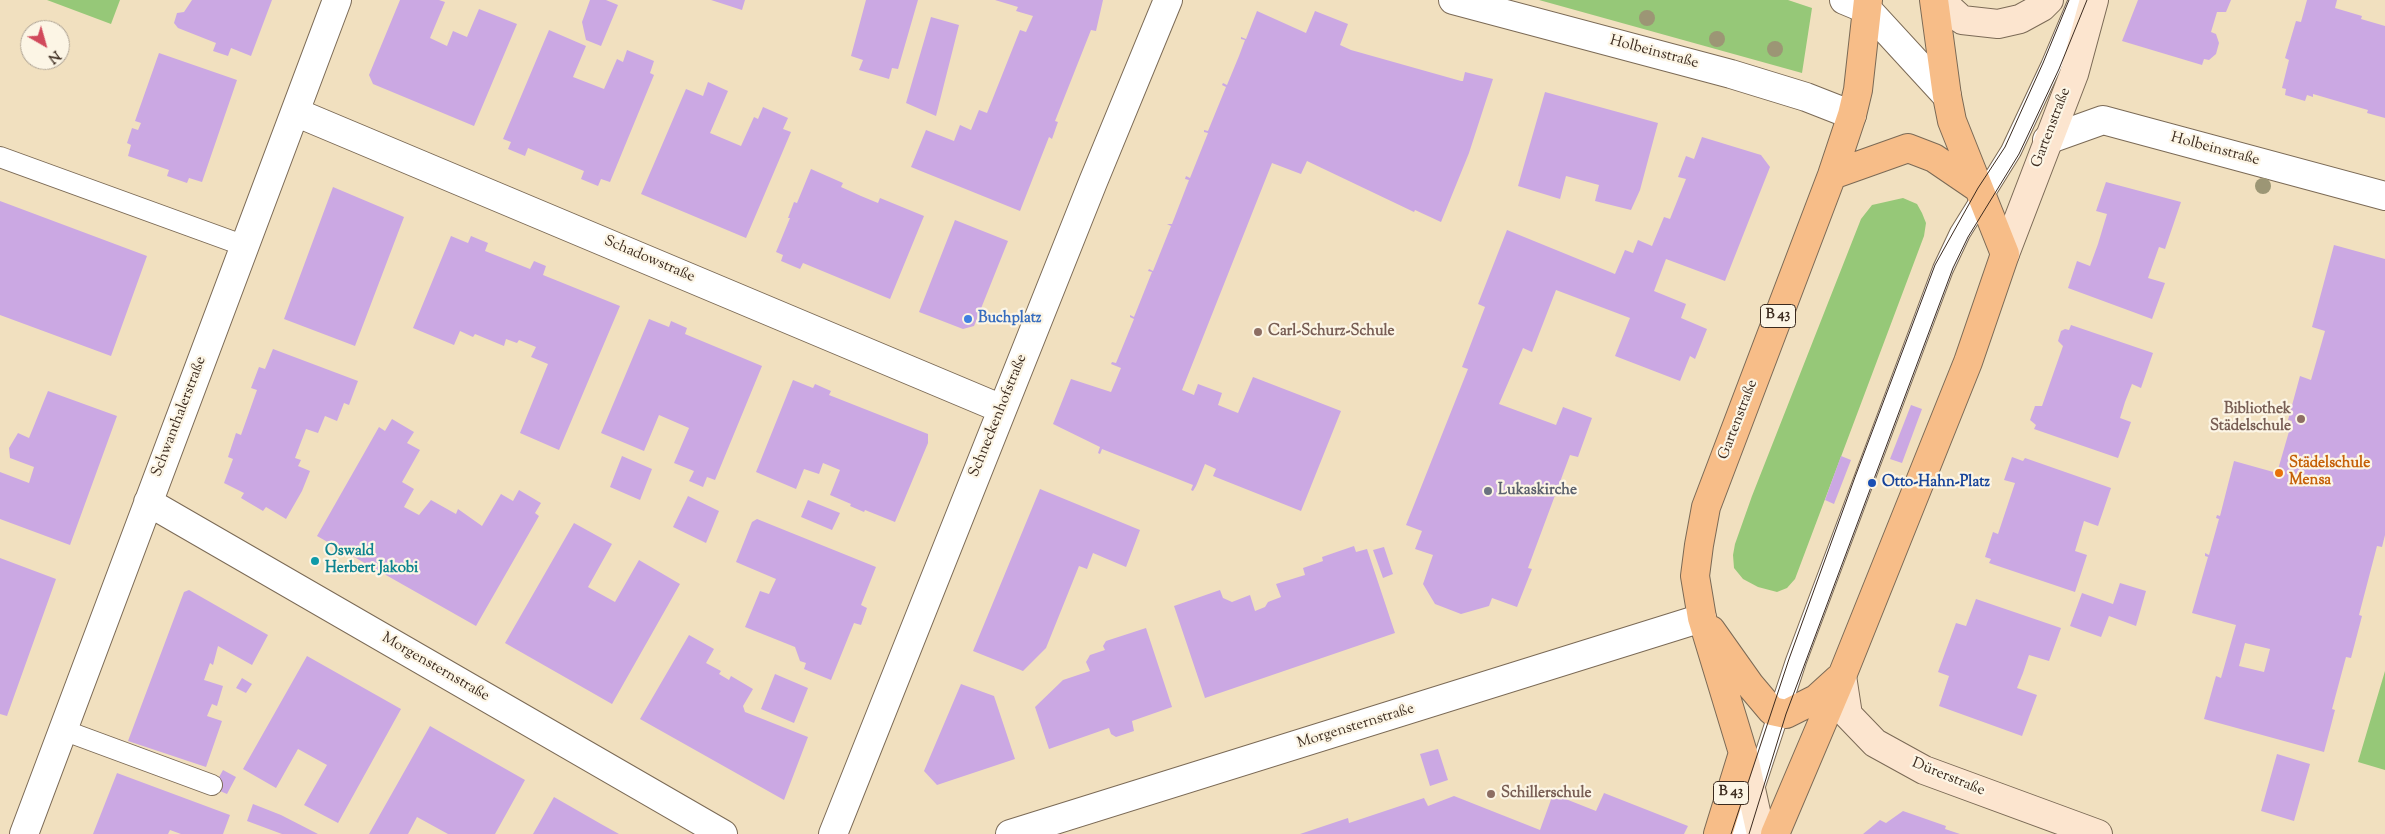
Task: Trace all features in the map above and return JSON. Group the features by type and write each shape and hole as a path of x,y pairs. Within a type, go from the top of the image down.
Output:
{"main road":[{"path":"1934,0 1952,121 2005,254"},
{"path":"1940,0 1962,20 1998,24 2020,19 2042,7 2049,0"},
{"name":"Gartenstraße","path":"1775,834 1842,676 1968,362 2005,254 2047,140 2074,74 2094,0"},
{"name":"Gartenstraße","path":"1743,753 1702,618 1695,576 1706,507 1832,175 1852,115 1858,90 1860,3"},
{"path":"1832,175 1908,148 1934,158 1982,197"},
{"path":"1702,618 1750,685 1772,711 1786,714 1816,699 1842,676"},
{"name":"Dürerstraße","path":"1842,676 1848,715 1875,743 1924,770 2098,834"},
{"path":"1743,753 1761,834"},
{"name":"B 43","path":"1718,834 1743,753"}],"street":[{"name":"Schwanthalerstraße","path":"24,834 337,0"},
{"name":"Schneckenhofstraße","path":"833,834 1002,409 1168,0"},
{"name":"Holbeinstraße","path":"1453,0 1731,74 1806,97 1852,115"},
{"name":"Gartenstraße","path":"1860,3 1947,96"},
{"name":"Schadowstraße","path":"295,112 1002,409"},
{"name":"Holbeinstraße","path":"2047,140 2103,120 2385,196"},
{"name":"Morgensternstraße","path":"148,502 723,834"},
{"name":"Morgensternstraße","path":"1010,834 1702,618"}],"lane":[{"path":"1739,834 1796,661 1943,269 1982,197 2011,151 2051,66 2079,0"},
{"path":"0,157 245,246"},
{"path":"63,730 212,784"}],"green space":[{"path":"47,0 120,0 111,24"},
{"path":"1539,0 1788,0 1812,8 1802,73"},
{"path":"1903,198 1917,204 1922,213 1926,223 1924,236 1795,579 1787,588 1777,592 1758,587 1743,579 1734,568 1733,555 1752,496 1861,219 1872,205"},
{"path":"2385,671 2385,770 2358,762"}],"building":[{"path":"192,0 272,0 251,56 231,48 228,56 213,51 216,43 178,28 174,23 177,13 184,12"},
{"path":"400,0 439,0 445,2 430,38 447,46 453,31 467,37 479,9 517,24 474,126 373,84 369,75"},
{"path":"590,0 606,0 618,5 601,46 586,40 582,22"},
{"path":"711,0 745,0 742,10"},
{"path":"866,0 918,0 898,69 892,68 889,79 859,70 863,60 851,56"},
{"path":"995,0 1103,0 1096,31 1091,30 1055,121 1058,122 1052,139 1049,137 1020,211 911,167 926,130 954,141 960,125 971,130 979,110 987,113 1020,30 1026,32 1033,16 1016,11 1018,7"},
{"path":"2138,0 2231,0 2226,12 2217,12 2211,32 2216,34 2219,43 2216,54 2209,60 2204,59 2202,65 2122,41"},
{"path":"2307,0 2337,0 2335,8 2362,16 2361,19 2385,26 2385,118 2367,113 2368,110 2313,94 2313,97 2307,95 2305,101 2285,95 2286,89 2282,88 2289,60 2285,58 2296,21 2301,22"},
{"path":"1257,11 1306,33 1315,11 1348,24 1340,45 1351,50 1461,81 1463,81 1465,72 1493,79 1469,153 1441,222 1415,210 1414,212 1307,161 1301,174 1272,163 1182,390 1194,395 1198,384 1222,393 1218,405 1238,413 1253,377 1341,411 1301,511 1213,476 1216,469 1205,464 1193,491 1191,490 1193,485 1102,449 1100,454 1098,453 1100,447 1053,424 1071,379 1111,392 1121,368 1111,364 1112,362 1116,363 1134,319 1130,315 1134,317 1152,272 1148,271 1149,269 1153,271 1171,226 1167,224 1172,224 1189,180 1185,179 1186,176 1190,178 1208,133 1204,132 1204,130 1208,131 1226,87 1222,85 1223,83 1227,85 1239,56 1245,40 1241,39 1241,37 1246,39"},
{"path":"931,17 959,25 936,116 906,103"},
{"path":"549,30 586,46 573,77 604,89 617,59 623,62 627,50 654,61 650,73 654,75 610,182 601,179 598,186 581,179 584,171 528,148 525,156 508,149 511,142 503,139"},
{"path":"159,53 237,80 202,182 189,178 187,183 167,176 169,170 128,156 131,145 127,143 132,128 138,130 141,123 135,121"},
{"path":"708,82 728,91 710,133 741,146 754,117 758,119 763,107 788,118 783,129 791,132 746,238 641,194 686,89 703,96"},
{"path":"1545,92 1658,123 1640,190 1631,210 1595,201 1599,185 1566,176 1560,199 1518,186"},
{"path":"1702,137 1761,155 1770,167 1725,281 1666,259 1654,291 1686,304 1681,318 1707,329 1695,359 1690,356 1680,381 1615,356 1630,318 1556,290 1532,352 1523,348 1499,404 1556,425 1563,407 1592,418 1578,457 1570,455 1528,568 1532,569 1517,607 1492,598 1489,606 1461,614 1435,604 1423,584 1433,555 1415,549 1422,531 1406,525 1468,369 1462,367 1485,307 1478,304 1507,230 1615,274 1625,250 1633,253 1638,240 1652,246 1664,217 1670,219 1686,179 1678,177 1686,156 1694,159"},
{"path":"811,169 843,183 841,187 861,196 878,203 880,198 924,216 890,299 803,263 800,269 781,261 783,255 776,252 790,218 788,218 794,202 797,203"},
{"path":"2106,182 2181,202 2165,249 2159,247 2148,278 2165,283 2152,319 2068,288 2077,261 2090,266 2098,244 2107,214 2096,211"},
{"path":"333,187 404,217 355,346 284,319"},
{"path":"0,201 147,256 111,356 0,315"},
{"path":"955,220 1008,241 974,326 963,329 919,312"},
{"path":"451,236 468,243 471,236 488,243 485,251 530,269 534,261 546,266 543,275 620,306 559,450 520,433 548,364 531,357 536,347 519,340 517,343 506,339 504,346 475,334 473,337 460,331 454,345 413,328"},
{"path":"2334,245 2385,259 2385,535 2382,547 2377,546 2359,615 2362,616 2351,658 2346,657 2332,709 2335,710 2324,752 2204,719 2216,676 2221,678 2236,625 2192,613 2208,557 2205,556 2205,553 2209,555 2219,519 2216,518 2217,515 2220,516 2234,461 2277,473 2292,421 2288,420 2300,376 2311,380 2325,331 2312,327","holes":["2245,643 2270,649 2264,672 2239,666"]},
{"path":"649,319 669,327 671,321 687,328 685,334 762,366 715,480 707,477 703,487 689,481 694,471 674,463 689,428 659,415 644,451 601,433"},
{"path":"2071,325 2153,353 2141,388 2132,384 2125,402 2120,418 2131,422 2118,458 2034,429 2036,425 2030,420 2035,406 2042,406 2063,346 2058,341 2061,331 2069,330"},
{"path":"273,349 358,381 349,405 344,403 337,421 325,416 318,433 306,429 295,458 301,460 298,466 310,471 302,491 286,519 266,507 263,511 241,498 244,493 224,483 233,459 228,457 236,433 241,435 257,390 251,388 259,367 265,369"},
{"path":"793,380 813,388 815,384 831,391 829,395 928,434 928,443 895,522 865,510 864,512 830,495 840,470 823,463 819,474 804,469 796,489 756,472"},
{"path":"48,391 117,416 70,545 0,519 0,472 29,483 34,467 10,458 9,448 18,433 29,438"},
{"path":"1911,405 1922,409 1902,463 1890,459"},
{"path":"392,419 414,432 407,443 420,450 402,482 414,489 404,507 419,515 431,500 456,514 458,509 482,526 501,494 513,501 519,490 541,503 535,513 539,516 476,626 317,536 379,427 385,431"},
{"path":"622,456 652,469 640,500 610,487"},
{"path":"1841,456 1851,460 1834,504 1825,500"},
{"path":"2012,457 2023,461 2025,458 2111,488 2098,526 2084,521 2075,551 2087,555 2075,592 1989,563 1991,559 1985,557 1993,532 1998,534 2015,483 2004,480"},
{"path":"1040,489 1140,530 1126,567 1093,553 1087,569 1079,566 1046,648 1023,671 973,651"},
{"path":"688,496 719,511 706,543 673,527"},
{"path":"808,500 840,513 832,530 801,517"},
{"path":"757,519 876,567 861,605 867,608 861,625 854,623 831,680 804,669 806,663 800,661 795,647 745,627 760,591 769,594 776,579 736,562 752,522"},
{"path":"574,523 612,544 588,587 615,602 639,560 680,584 612,704 505,643"},
{"path":"1354,546 1356,552 1367,549 1395,633 1205,698 1174,606 1220,590 1223,598 1232,602 1250,595 1255,611 1265,607 1268,602 1281,597 1276,584 1305,575 1303,568 1323,561 1322,557"},
{"path":"1384,547 1393,574 1383,578 1373,550"},
{"path":"0,558 56,579 7,716 0,714"},
{"path":"2120,583 2146,591 2136,626 2109,616 2101,637 2070,626 2082,593 2113,604"},
{"path":"189,590 268,635 252,665 218,646 213,665 210,663 204,680 223,686 217,706 212,704 207,716 222,721 206,767 128,741 184,592"},
{"path":"1976,599 2061,628 2049,661 2029,655 2017,688 2037,695 2022,736 1939,706 1949,676 1938,672 1956,623 1966,626"},
{"path":"1146,628 1172,707 1132,721 1134,731 1116,737 1111,734 1109,728 1049,749 1035,707 1063,680 1090,671 1086,662 1090,655 1105,650 1103,646 1106,641"},
{"path":"689,635 714,649 706,663 721,671 719,674 729,680 731,676 753,689 743,706 745,712 808,737 784,800 640,719"},
{"path":"307,656 401,709 338,823 304,805 327,765 298,749 276,788 243,769"},
{"path":"775,674 808,688 794,723 761,709"},
{"path":"242,678 252,684 246,693 236,688"},
{"path":"961,684 994,696 1015,759 937,785 924,771"},
{"path":"430,726 525,780 495,834 448,834 417,817 408,834 369,834"},
{"path":"1438,749 1448,780 1430,786 1420,754"},
{"path":"2277,754 2310,764 2294,821 2261,811"},
{"path":"223,770 236,777 227,794 213,788"},
{"path":"117,773 230,815 223,834 181,834 170,830 168,834 93,834"},
{"path":"1604,793 1688,826 1684,834 1300,834 1348,818 1349,823 1424,798 1428,806 1454,796 1540,830 1553,794 1596,811"},
{"path":"554,797 601,824 619,834 533,834"},
{"path":"253,804 281,815 318,834 282,834 247,821"},
{"path":"1903,811 1946,826 1945,829 1960,834 1863,834 1880,820 1886,823"}],"tram line":[{"path":"1731,834 1789,659 1935,265 1978,188 2005,147 2069,0"},
{"path":"1749,834 1786,714 1953,268 1968,237 2019,154 2059,69 2087,0"}],"place":[{"name":"Buchplatz","path":"968,319"},
{"name":"Carl-Schurz-Schule","path":"1258,332"},
{"name":"Bibliothek Städelschule","path":"2301,419"},
{"name":"Städelschule Mensa","path":"2279,473"},
{"name":"Otto-Hahn-Platz","path":"1872,483"},
{"name":"Lukaskirche","path":"1488,491"},
{"name":"Oswald Herbert Jakobi","path":"315,561"},
{"name":"Schillerschule","path":"1491,794"}]}
